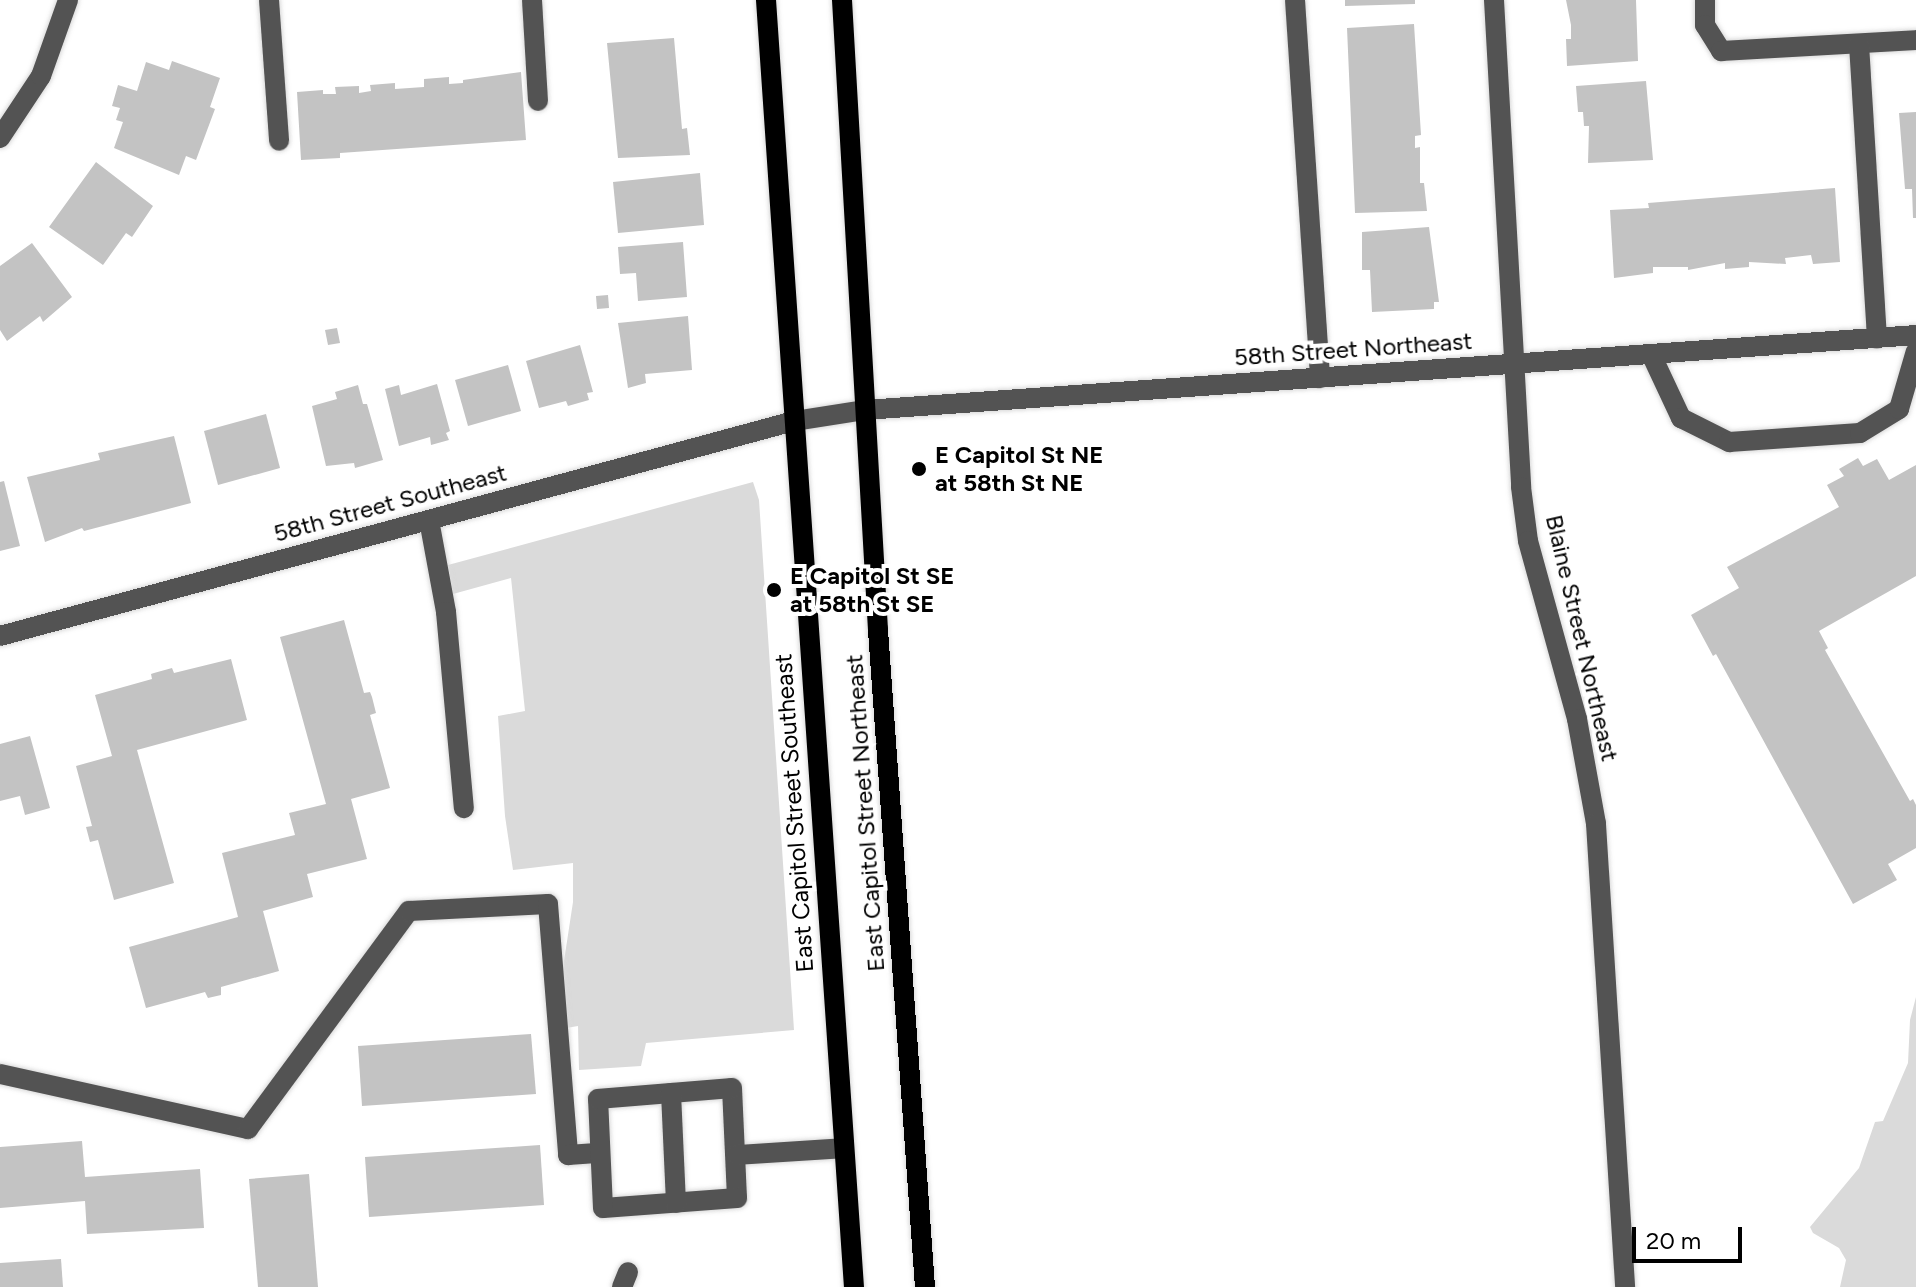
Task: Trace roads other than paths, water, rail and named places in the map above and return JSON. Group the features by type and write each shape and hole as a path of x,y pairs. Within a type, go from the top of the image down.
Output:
{"main road":[{"name":"East Capitol Street Southeast","path":"766,0 854,1287"},
{"name":"East Capitol Street Northeast","path":"842,0 865,410 925,1287"}],"street":[{"path":"0,138 41,76 68,0"},
{"path":"269,0 279,141"},
{"path":"532,0 538,101"},
{"path":"1295,0 1320,378"},
{"name":"Blaine Street Northeast","path":"1494,0 1521,487 1528,541 1577,719 1596,824 1625,1287"},
{"path":"1705,0 1705,25 1721,51 1916,40"},
{"path":"1859,44 1877,338"},
{"name":"58th Street Northeast","path":"794,421 865,410 1916,335"},
{"path":"1651,354 1681,418 1729,442 1860,433 1899,409 1916,351"},
{"name":"58th Street Southeast","path":"0,636 794,421"},
{"path":"429,520 446,612 464,808"},
{"path":"0,1074 248,1129 409,911 548,904 568,1155 600,1153"},
{"path":"732,1088 737,1198 603,1208 598,1099 671,1093 732,1088"},
{"path":"671,1093 676,1203"},
{"path":"737,1155 844,1148"}],"place":[{"name":"E Capitol St NE at 58th St NE","path":"919,469"},
{"name":"E Capitol St SE at 58th St SE","path":"774,590"}]}
